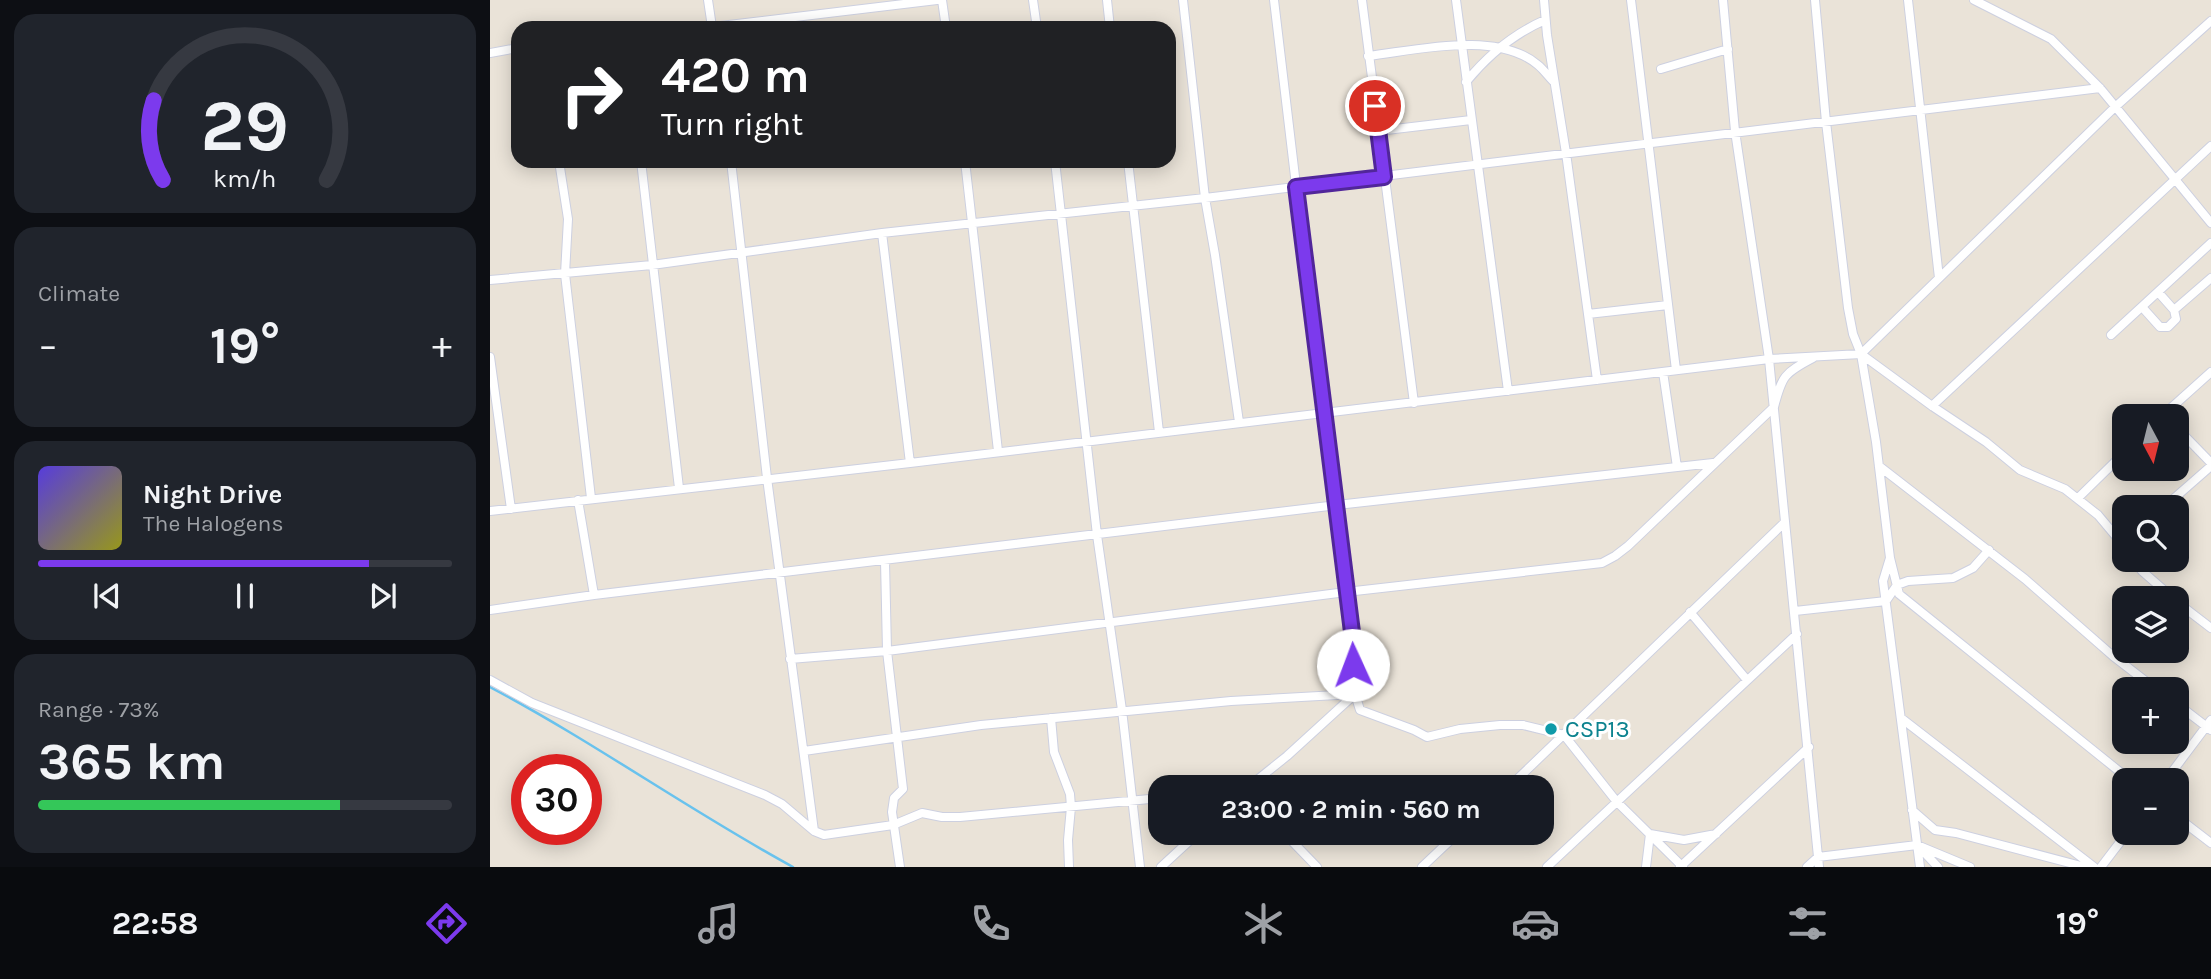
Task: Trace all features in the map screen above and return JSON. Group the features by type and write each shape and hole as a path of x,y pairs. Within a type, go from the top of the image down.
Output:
{"street":[{"path":"708,0 711,21"},
{"path":"762,21 937,0"},
{"path":"942,0 945,21"},
{"path":"1033,0 1036,21"},
{"path":"1107,0 1109,21"},
{"path":"1183,0 1205,198 1239,422"},
{"path":"1274,0 1354,648 1353,665 1346,680 1355,694 1360,710 1427,737 1460,729 1500,725 1523,725 1564,735 1617,802 1681,867 1809,747"},
{"path":"1362,0 1414,402"},
{"path":"1456,0 1508,391"},
{"path":"1544,0 1597,380"},
{"path":"1631,0 1676,370"},
{"path":"1723,0 1735,131 1769,359 1819,867"},
{"path":"1815,0 1848,308 1853,334 1861,354 1890,558 1899,594 2115,768"},
{"path":"1908,0 1939,278"},
{"path":"1974,0 2051,39 2100,88 2211,223"},
{"path":"1466,82 1499,47 1526,28 1545,20"},
{"path":"1861,354 2114,108 2211,21"},
{"path":"1368,56 1461,45 1499,47 1537,64 1555,83"},
{"path":"490,53 511,49"},
{"path":"1661,69 1728,50"},
{"path":"490,280 652,265 882,233 1384,177 1735,131 2100,88"},
{"path":"1378,131 1471,120"},
{"path":"1932,406 2211,146"},
{"path":"560,168 568,219 565,274 591,498"},
{"path":"642,168 679,488"},
{"path":"731,168 767,478 814,831"},
{"path":"966,168 998,451"},
{"path":"1056,168 1097,535 1122,710 1140,867"},
{"path":"1129,168 1159,432"},
{"path":"882,233 911,463"},
{"path":"2111,335 2211,243"},
{"path":"2174,310 2211,278"},
{"path":"2142,307 2160,327 2168,327 2176,319 2174,310 2158,292"},
{"path":"1588,314 1668,305"},
{"path":"490,511 1769,359 1861,354 1986,442 2020,470 2065,489 2078,498 2112,530"},
{"path":"790,659 887,651 1346,592 1602,563 1628,546 1774,407 1780,384 1791,369 1817,356"},
{"path":"490,357 511,509"},
{"path":"1663,372 1677,467"},
{"path":"2177,404 2211,372"},
{"path":"2177,495 2211,464 2189,441"},
{"path":"490,610 1337,505 1713,463"},
{"path":"2078,498 2112,465"},
{"path":"1879,466 2025,579 2140,677"},
{"path":"578,500 594,595"},
{"path":"1522,775 1784,523"},
{"path":"1886,601 1896,585 1908,581 1953,578 1973,568 1989,550"},
{"path":"1890,558 1883,581 1920,867"},
{"path":"885,561 887,651 903,789 894,798 893,825 900,867"},
{"path":"2143,572 2159,586"},
{"path":"1795,611 1886,601"},
{"path":"2189,611 2211,628"},
{"path":"1690,612 1747,680"},
{"path":"1547,867 1797,634"},
{"path":"490,680 532,702 765,795 782,804 814,831 824,835 893,825 922,813 960,817 1148,799"},
{"path":"804,751 981,725 1122,710 1355,694"},
{"path":"1263,775 1355,694"},
{"path":"2175,768 2209,725 2189,712"},
{"path":"1051,718 1054,752 1070,794 1069,867"},
{"path":"1900,718 2094,867"},
{"path":"1912,810 1935,830 1956,833 2085,867"},
{"path":"2189,826 2211,843"},
{"path":"1650,834 1684,839 1716,834"},
{"path":"1646,867 1650,834"},
{"path":"1161,867 1185,845"},
{"path":"1296,845 1317,867"},
{"path":"1422,867 1445,845"},
{"path":"1917,845 1938,867"},
{"path":"1807,867 1818,857 1917,845 1970,867"},
{"path":"2101,867 2118,845"}],"waterway":[{"path":"490,687 567,730 793,867"}],"place":[{"name":"CSP13","path":"1551,729"}],"route":[{"path":"1353,665 1354,648 1337,505 1296,187 1384,177 1375,106"}]}
